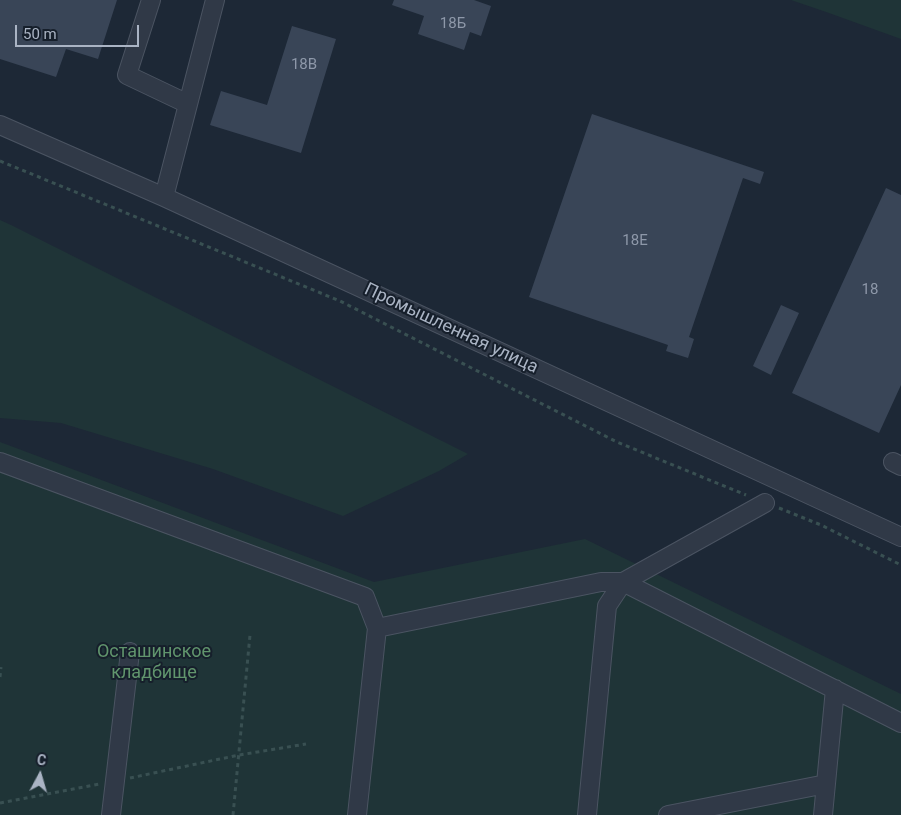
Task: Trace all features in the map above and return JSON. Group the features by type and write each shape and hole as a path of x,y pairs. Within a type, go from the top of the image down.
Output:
{"street":[{"path":"151,0 127,75 188,104"},
{"path":"164,197 216,0"},
{"name":"Промышленная улица","path":"0,125 164,197 901,536"},
{"path":"0,462 365,597 377,628 357,815"},
{"path":"587,815 607,606 623,582 764,503"},
{"path":"377,628 600,582 623,582 901,723"},
{"path":"111,815 130,652"},
{"path":"823,815 835,688"},
{"path":"668,815 826,784"}],"path":[{"path":"0,161 340,301 617,442 820,525 901,565"},
{"path":"233,815 250,634"},
{"path":"0,677 1,667"},
{"path":"0,803 239,755 306,744"}],"green space":[{"path":"791,0 901,0 901,39 829,13"},
{"path":"0,220 468,454 439,471 343,516 213,469 61,423 0,418"},
{"name":"Осташинское кладбище","path":"0,442 374,582 585,539 901,694 901,815 0,815"}],"building":[{"path":"0,0 117,0 98,59 66,49 56,77 0,59"},
{"path":"394,0 474,0 491,6 481,36 470,32 464,50 418,34 424,16 392,5"},
{"path":"292,26 336,39 301,153 210,125 221,91 267,105"},
{"path":"592,114 764,172 760,184 743,178 689,337 694,339 688,358 666,351 668,345 529,297"},
{"path":"886,188 901,195 901,385 879,433 792,393"},
{"path":"781,305 799,313 771,375 753,366"}]}
